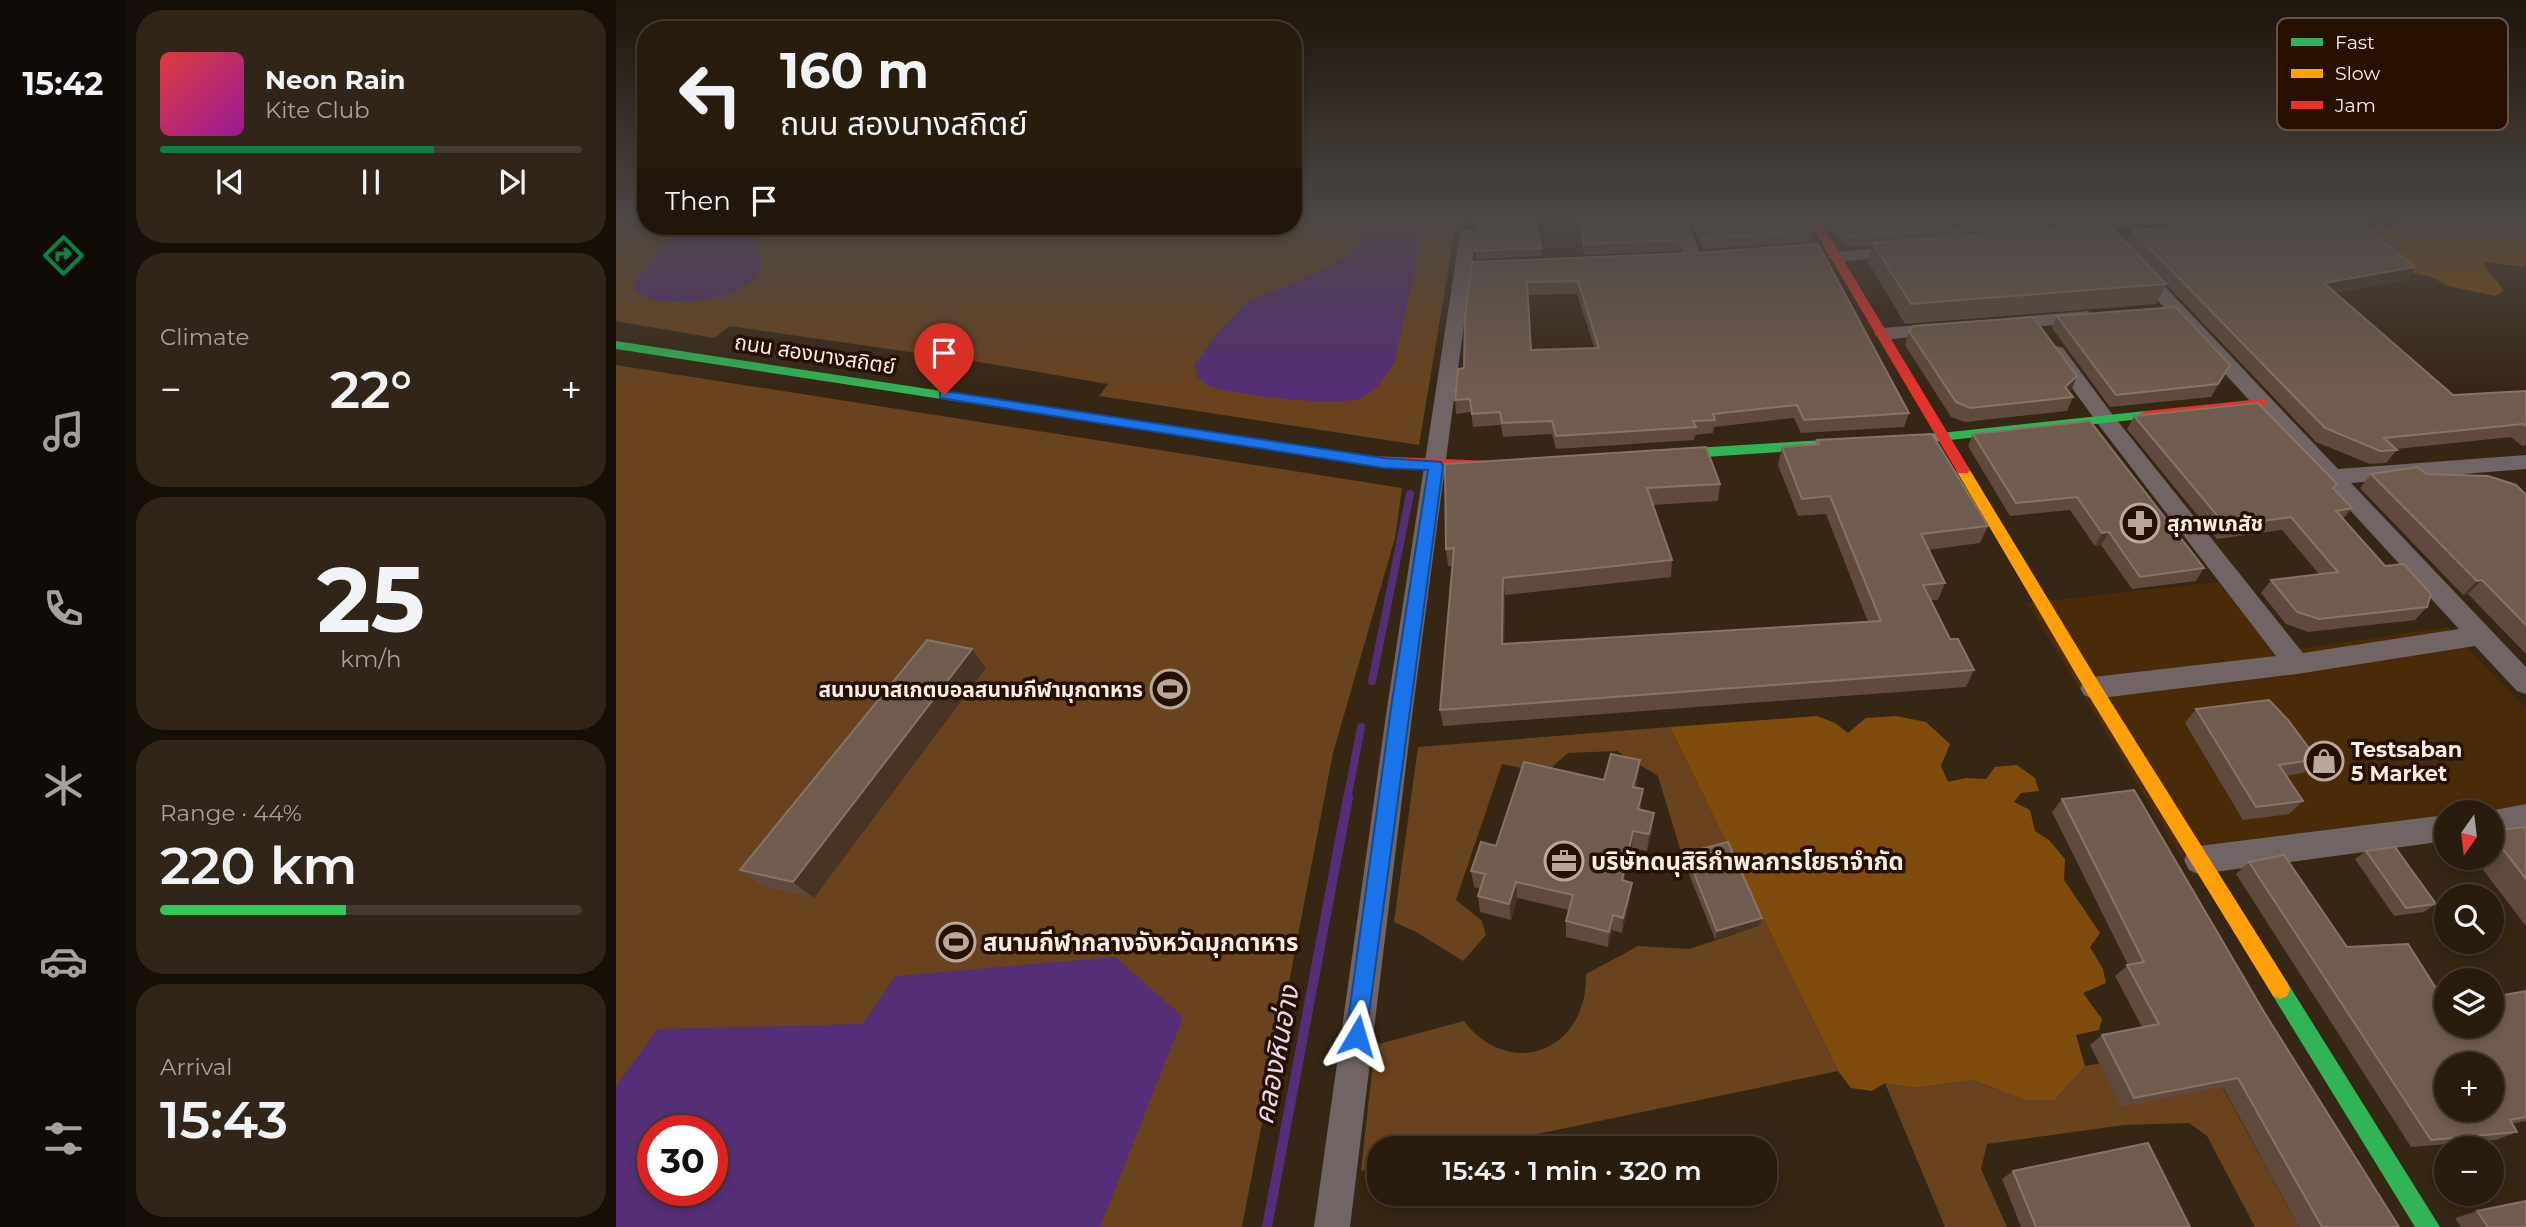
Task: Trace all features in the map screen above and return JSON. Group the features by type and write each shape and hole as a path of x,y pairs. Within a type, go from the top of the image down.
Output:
{"street":[{"path":"1332,1227 1400,708 1468,275"},
{"path":"1844,275 1882,334 2092,688 2428,1227"},
{"path":"2144,275 2526,684"},
{"path":"2150,312 2176,310"},
{"path":"1993,325 2112,316"},
{"path":"2034,322 2105,419 2297,664"},
{"path":"1882,334 1965,327"},
{"name":"ถนน สองนางสถิตย์","path":"616,345 1384,463 1436,466 1505,465"},
{"path":"1641,456 1941,437 2261,403"},
{"path":"2332,477 2526,462"},
{"path":"2092,688 2297,664 2480,635"},
{"path":"2504,820 2526,817"},
{"path":"2199,860 2434,830"}],"shaded area":[{"path":"616,275 1447,275 1419,445 1099,396 1108,384 979,362 730,326 714,338 616,321"},
{"path":"640,275 756,275 740,289 716,297 683,302 652,299 640,294 632,286"},
{"path":"1311,275 1413,275 1394,363 1376,388 1361,398 1349,400 1310,401 1264,396 1224,390 1210,386 1198,378 1194,365 1220,330 1246,302"},
{"path":"2424,275 2492,275 2503,291 2495,296 2449,286"},
{"name":"สนามกีฬากลางจังหวัดมุกดาหาร","path":"616,365 1402,488 1395,538 1333,753 1242,1227 616,1227"},
{"name":"Testsaban 5 Market","path":"2218,582 2276,652 2448,627 2526,709 2526,830 2504,818 2504,800 2434,800 2434,843 2193,876 2027,603"},
{"path":"1817,716 1835,723 1848,733 1866,718 1896,716 1926,722 1950,744 1941,766 1948,782 1966,778 1986,779 1995,767 2017,765 2035,778 2039,791 2021,793 2014,802 2030,810 2035,831 2049,840 2065,859 2064,880 2100,933 2090,947 2103,969 2106,983 2083,993 2102,1019 2099,1030 2076,1035 2085,1066 2055,1100 2027,1100 1972,1080 1915,1088 1885,1083 1872,1091 1851,1088 1838,1071 1670,727"},
{"path":"1670,727 1838,1071 1527,1136 1367,1136 1367,1170 1361,1171 1375,1045 1464,1021 1483,1040 1503,1050 1524,1053 1543,1049 1561,1038 1574,1022 1583,1000 1586,974 1638,946 1689,949 1759,926 1726,851 1684,862 1658,776 1617,751 1568,753 1545,773 1502,764 1456,900 1482,921 1486,935 1463,961 1416,932 1394,922 1418,747"},
{"path":"1115,957 1183,1017 1100,1227 616,1227 616,1086 658,1029 862,1024 896,976"},
{"path":"2200,1046 2299,1227 2255,1227 2207,1136 2189,1123 2124,1125 1987,1144 1981,1169 2007,1227 1945,1227 1885,1083 1915,1088 1972,1080 1999,1090 2055,1100 2085,1066"}],"building":[{"path":"1470,275 1835,275 1909,413 1804,420 1797,405 1713,414 1715,420 1693,421 1696,427 1556,436 1552,421 1502,423 1500,412 1472,414 1470,399 1455,400 1458,369 1464,368 1465,318","holes":["1578,281 1599,348 1531,350 1527,282"]},
{"path":"1893,275 2158,275 2166,284 1911,304"},
{"path":"2176,275 2368,275 2324,283 2453,395 2526,391 2526,426 2523,424 2384,438 2397,450 2380,451 2325,428"},
{"path":"2176,307 2230,365 2218,384 2116,395 2057,316"},
{"path":"2033,317 2077,376 2065,387 2073,397 1970,408 1956,402 1909,331 1913,326"},
{"path":"2258,403 2337,484 2333,488 2352,508 2336,511 2385,566 2404,564 2431,594 2427,607 2319,619 2297,612 2271,580 2338,572 2291,517 2226,526 2134,416"},
{"path":"2090,421 2204,568 2140,577 2109,532 2102,533 2077,497 2016,503 1973,434"},
{"path":"1932,434 1988,526 1921,534 1945,583 1923,585 1950,639 1958,639 1974,670 1440,710 1454,548 1446,549 1445,464 1706,447 1720,484 1647,488 1672,560 1503,578 1502,644 1881,621 1830,496 1802,499 1782,447 1819,444 1817,440"},
{"path":"2418,467 2426,474 2488,476 2516,485 2526,495 2526,625 2482,580 2477,581 2371,474"},
{"path":"927,640 972,649 793,882 740,870"},
{"path":"2269,700 2288,720 2317,759 2279,765 2303,801 2256,807 2196,709"},
{"name":"บริษัทดนุสิริกำพลการโยธาจำกัด","path":"1611,754 1640,760 1633,787 1643,789 1638,809 1654,813 1649,834 1633,831 1622,880 1632,883 1623,918 1613,915 1609,932 1566,921 1573,895 1516,882 1509,904 1478,896 1485,874 1471,871 1481,842 1496,846 1524,762 1604,780"},
{"path":"2134,790 2264,1012 2399,1227 2322,1227 2238,1078 2134,1098 2102,1035 2159,1024 2127,965 2144,962 2062,799"},
{"path":"2526,827 2526,879 2504,851 2504,830"},
{"path":"1728,842 1762,918 1717,931 1686,853"},
{"path":"2395,847 2434,904 2406,908 2366,851"},
{"path":"2284,855 2347,947 2408,944 2434,985 2434,1038 2504,1038 2504,995 2526,991 2526,1117 2510,1120 2517,1132 2434,1136 2434,1140 2431,1140 2249,862"},
{"path":"2148,1143 2190,1227 2036,1227 2013,1171"},
{"path":"2526,1201 2526,1227 2488,1227 2477,1211"}],"waterway":[{"name":"คลองหินอ่าง","path":"1372,681 1410,494"},
{"name":"คลองหินอ่าง","path":"1347,800 1361,727"},
{"name":"คลองหินอ่าง","path":"1267,1227 1348,798"}],"traffic: fast":[{"path":"616,345 1053,412"},
{"path":"1660,455 1941,437 2145,415"},
{"path":"2280,989 2428,1227"}],"traffic: slow":[{"path":"1053,412 1371,461"},
{"path":"1963,470 2093,688 2280,989"}],"traffic: jam":[{"path":"1846,275 1963,470"},
{"path":"2145,415 2261,403"},
{"path":"1371,461 1492,466"}],"place":[{"name":"สุภาพเภสัช","path":"2140,523"},
{"name":"สนามบาสเกตบอลสนามกีฬามุกดาหาร","path":"1170,689"},
{"name":"Testsaban 5 Market","path":"2324,761"},
{"name":"บริษัทดนุสิริกำพลการโยธาจำกัด","path":"1564,861"},
{"name":"สนามกีฬากลางจังหวัดมุกดาหาร","path":"956,942"}],"route":[{"path":"944,395 1384,463 1436,466 1400,708 1357,1036"}]}
